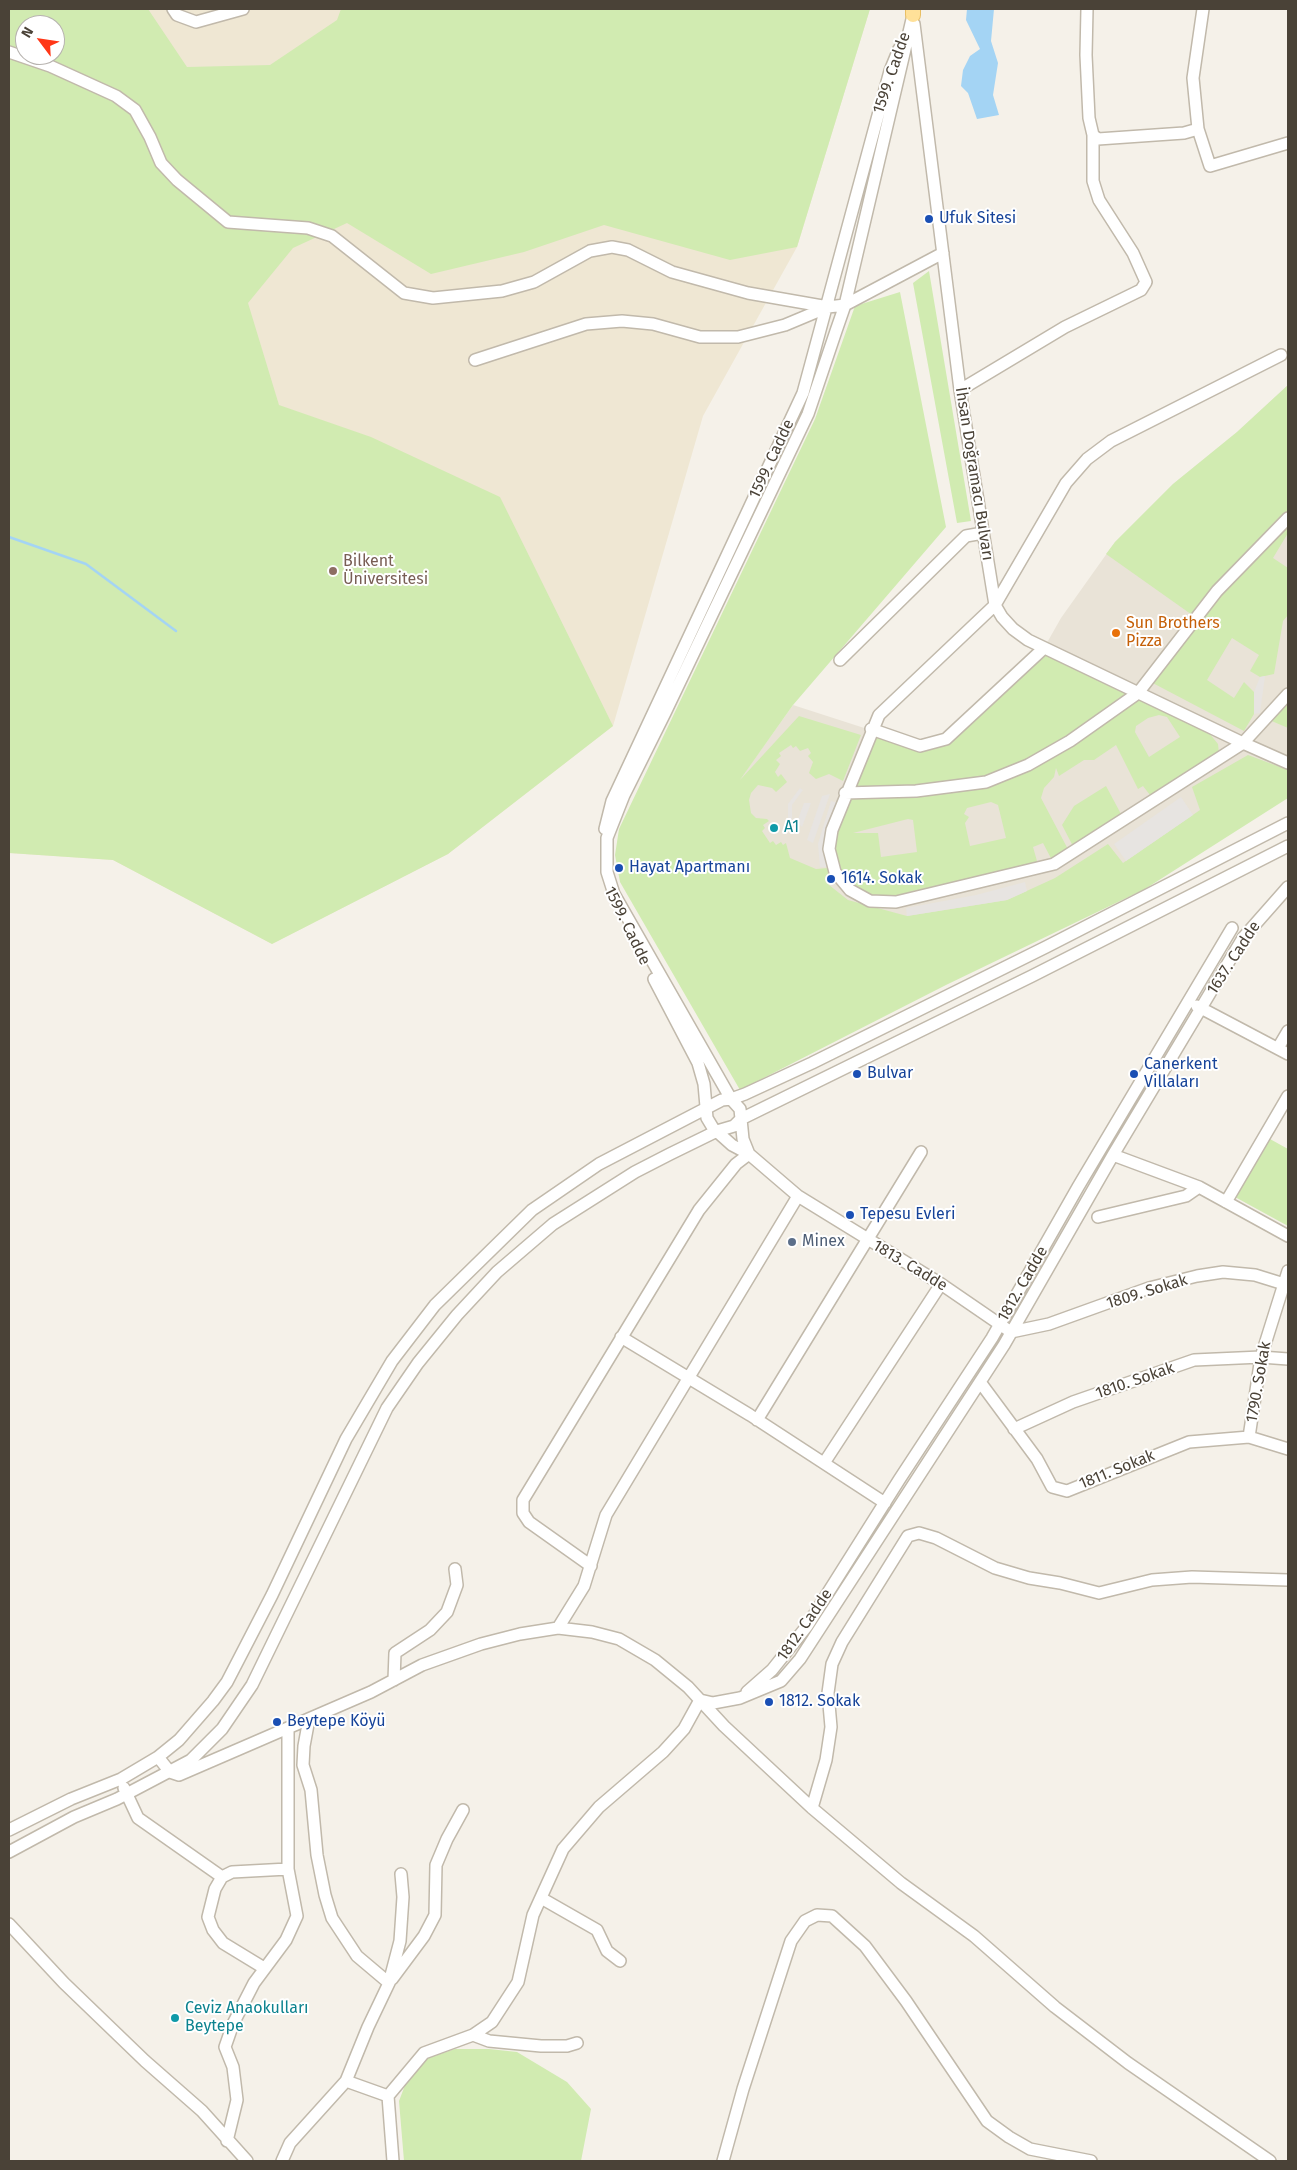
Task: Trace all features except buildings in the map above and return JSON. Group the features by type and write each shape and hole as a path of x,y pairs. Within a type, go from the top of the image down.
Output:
{"street":[{"path":"173,9 177,15 196,22 243,9"},
{"path":"960,390 1065,327 1140,290 1146,282 1133,253 1099,200 1093,181 1093,135 1088,109 1087,9"},
{"path":"1203,9 1192,78 1198,129 1210,166 1288,143"},
{"name":"İhsan Doğramacı Bulvarı","path":"913,12 960,390 995,605 1002,618 1028,640 1243,743 1288,762"},
{"name":"1599. Cadde","path":"731,1099 614,894 606,872 608,838 624,796 808,414 844,305 913,12"},
{"name":"1599. Cadde","path":"706,1110 704,1084 698,1063 610,896 601,871 602,840 612,801 803,393 828,307 890,71 913,12"},
{"path":"9,52 116,96 135,110 161,163 177,180 228,222 308,228 332,236 404,293 433,298 502,291 534,282 590,251 612,248 628,250 672,272 748,293 828,307"},
{"path":"1093,135 1098,139 1107,139 1184,133 1198,129"},
{"path":"475,360 586,324 622,321 653,324 700,337 738,336 785,325 828,307 844,305 943,253"},
{"path":"1281,354 1111,441 1087,459 1066,483 995,605 878,715 832,830 829,849 835,872 850,890 870,901 896,902 1054,864 1243,743 1288,694"},
{"path":"846,793 916,792 986,782 1028,765 1070,741 1138,693 1217,591 1288,518"},
{"path":"840,660 966,536 984,533"},
{"path":"871,729 920,746 946,739 1044,648"},
{"path":"9,1830 71,1800 121,1779 158,1757 179,1740 227,1682 272,1595 346,1439 375,1386 409,1336 435,1305 532,1210 599,1164 722,1100 745,1094 812,1063 1046,947 1288,823"},
{"path":"9,1852 74,1817 127,1794 191,1760 222,1729 252,1684 387,1408 418,1363 457,1315 497,1272 552,1224 635,1172 717,1131 734,1126 741,1119 1032,976 1288,846"},
{"name":"1637. Cadde","path":"1202,1009 1243,938 1288,887"},
{"name":"1812. Cadde","path":"740,1698 772,1670 790,1650 807,1626 1000,1324 1232,928"},
{"path":"1188,1001 1283,1051 1288,1031"},
{"name":"1812. Cadde","path":"740,1698 780,1681 800,1659 1011,1332 1113,1155 1202,1009"},
{"path":"1226,1202 1288,1096"},
{"path":"591,1566 529,1522 523,1513 522,1504 525,1496 699,1210 736,1164 749,1154 743,1139 740,1109 731,1099"},
{"path":"706,1110 709,1124 717,1131"},
{"name":"1813. Cadde","path":"717,1131 732,1145 749,1154 798,1196 941,1284 1011,1332"},
{"path":"757,1420 921,1152"},
{"path":"1113,1155 1200,1187 1288,1236"},
{"path":"1098,1217 1186,1196 1200,1187"},
{"path":"558,1628 584,1586 606,1515 798,1196"},
{"name":"1790. Sokak","path":"1250,1437 1261,1357 1288,1271"},
{"name":"1809. Sokak","path":"1011,1332 1049,1324 1149,1288 1197,1276 1223,1272 1255,1274 1284,1284"},
{"path":"824,1463 941,1284"},
{"path":"621,1337 757,1420 885,1503"},
{"name":"1810. Sokak","path":"1014,1429 1073,1402 1194,1360 1261,1357 1288,1359"},
{"name":"1811. Sokak","path":"980,1382 1036,1459 1052,1487 1067,1491 1189,1442 1250,1437"},
{"path":"1250,1437 1288,1449"},
{"path":"812,1808 826,1760 831,1727 828,1693 832,1664 842,1642 908,1536 919,1533 936,1538 995,1568 1029,1578 1060,1583 1099,1593 1152,1580 1192,1577 1288,1580"},
{"path":"394,1680 395,1653 430,1630 447,1612 457,1584 455,1569"},
{"path":"158,1757 170,1772 179,1775 309,1719 422,1666 481,1644 520,1634 558,1628 592,1632 619,1639 655,1660 688,1687 724,1726 812,1808 901,1883 974,1936 1054,2007 1128,2063 1270,2161"},
{"path":"700,1700 714,1703 740,1698"},
{"path":"393,2161 388,2096 424,2053 473,2035 492,2022 518,1982 533,1915 563,1849 598,1807 663,1752 684,1729 700,1700"},
{"path":"309,1719 303,1765 310,1790 325,1895 332,1918 358,1956 390,1983"},
{"path":"228,2141 237,2100 233,2068 225,2047 254,1983 286,1940 297,1916 288,1869 288,1728"},
{"path":"121,1779 138,1818 222,1877"},
{"path":"282,2161 290,2143 346,2081 368,2027 390,1983 416,1948 435,1915 436,1865 447,1839 463,1810"},
{"path":"264,1968 223,1943 213,1930 208,1917 215,1888 222,1877 232,1872 288,1869"},
{"path":"390,1983 400,1941 403,1898 400,1874"},
{"path":"541,1898 596,1930 607,1951 620,1961"},
{"path":"724,2161 743,2089 791,1941 805,1921 817,1915 832,1916 865,1946 906,2001 987,2120 1009,2137 1030,2149 1091,2161"},
{"path":"9,1924 64,1983 202,2111 247,2161"},
{"path":"473,2035 489,2041 541,2046 567,2046 577,2043"},
{"path":"346,2081 388,2096"}],"shaded area":[{"name":"Bilkent Üniversitesi","path":"9,9 870,9 797,247 703,416 613,726 448,854 272,944 113,860 9,853"},
{"path":"1288,385 1288,782 1126,884 908,922 842,915 741,849 734,788 793,705 920,746 946,739 1044,648 1061,618 1115,542 1173,484 1237,432"},
{"path":"1265,676 1260,713 1254,714 1254,692 1260,677"},
{"path":"800,788 803,790 792,805 792,822 788,823 788,804"},
{"path":"830,794 813,843 807,840 822,796"},
{"path":"1181,797 1193,815 1126,861 1114,844"},
{"path":"831,801 838,803 825,845 827,867 820,867 818,844"},
{"path":"804,803 811,803 802,827 797,822"},
{"path":"1025,882 1027,891 1007,900 907,916 906,908 976,895"}],"green space":[{"name":"Bilkent Üniversitesi","path":"9,9 148,9 187,67 270,65 337,20 341,9 870,9 797,247 730,260 604,225 524,252 431,274 347,223 293,248 248,303 279,405 371,437 500,497 613,726 448,854 272,944 113,860 9,853"},
{"path":"929,271 971,521 957,523 913,283"},
{"path":"900,292 946,527 793,705 740,780 799,716 861,735 843,781 829,774 816,779 809,773 813,762 808,756 811,753 808,748 800,751 796,746 793,748 791,745 779,753 781,756 776,760 780,764 775,772 778,777 781,774 787,782 776,792 772,788 758,785 751,793 749,800 751,813 756,818 769,821 763,825 765,828 762,831 770,843 773,841 776,845 781,842 783,845 786,843 790,858 816,869 828,868 829,885 848,900 907,916 1007,900 1055,878 1108,844 1123,863 1200,810 1192,787 1248,755 1288,770 1288,798 1145,889 946,985 740,1090 620,882 615,855 619,829 815,419 855,306"},
{"path":"1288,385 1288,533 1273,558 1288,568 1288,615 1283,621 1274,674 1260,677 1250,671 1259,655 1232,638 1207,680 1234,698 1244,682 1254,692 1254,714 1244,731 1147,680 1195,617 1106,554 1115,542 1173,484 1237,432"},
{"path":"1045,654 1209,733 1218,744 1219,753 1173,786 1168,784 1150,795 1143,786 1138,789 1116,745 1094,760 1084,760 1059,776 1056,768 1054,777 1044,788 1041,798 1071,855 1054,864 1043,843 1033,847 1039,868 988,874 909,892 910,899 870,901 835,872 833,827 871,729 920,746 946,739","holes":["1159,715 1167,717 1180,737 1149,757 1135,732 1136,726 1148,718","991,802 998,805 1006,838 970,846 965,823 969,817 964,814 967,808","908,819 913,820 917,852 881,857 878,833 853,833"]},
{"path":"1288,695 1288,728 1267,719"},
{"path":"1106,786 1121,814 1096,831 1076,852 1062,825 1074,806"},
{"path":"1270,1139 1288,1149 1288,1226 1235,1197"},
{"path":"455,2049 489,2049 517,2052 567,2082 591,2109 581,2161 404,2161 399,2101 407,2080 428,2058"}],"water":[{"path":"967,9 994,9 991,41 998,63 993,95 999,115 977,119 968,93 961,86 963,70 970,56 980,49 966,20"}],"waterway":[{"path":"9,537 86,564 176,631"}],"place":[{"name":"Ufuk Sitesi","path":"929,219"},
{"name":"Bilkent Üniversitesi","path":"333,571"},
{"name":"Sun Brothers Pizza","path":"1116,633"},
{"name":"A1","path":"774,828"},
{"name":"Hayat Apartmanı","path":"619,868"},
{"name":"1614. Sokak","path":"831,879"},
{"name":"Bulvar","path":"857,1074"},
{"name":"Canerkent Villaları","path":"1134,1074"},
{"name":"Tepesu Evleri","path":"850,1215"},
{"name":"Minex","path":"792,1242"},
{"name":"1812. Sokak","path":"769,1702"},
{"name":"Beytepe Köyü","path":"277,1722"},
{"name":"Ceviz Anaokulları Beytepe","path":"175,2018"}]}
